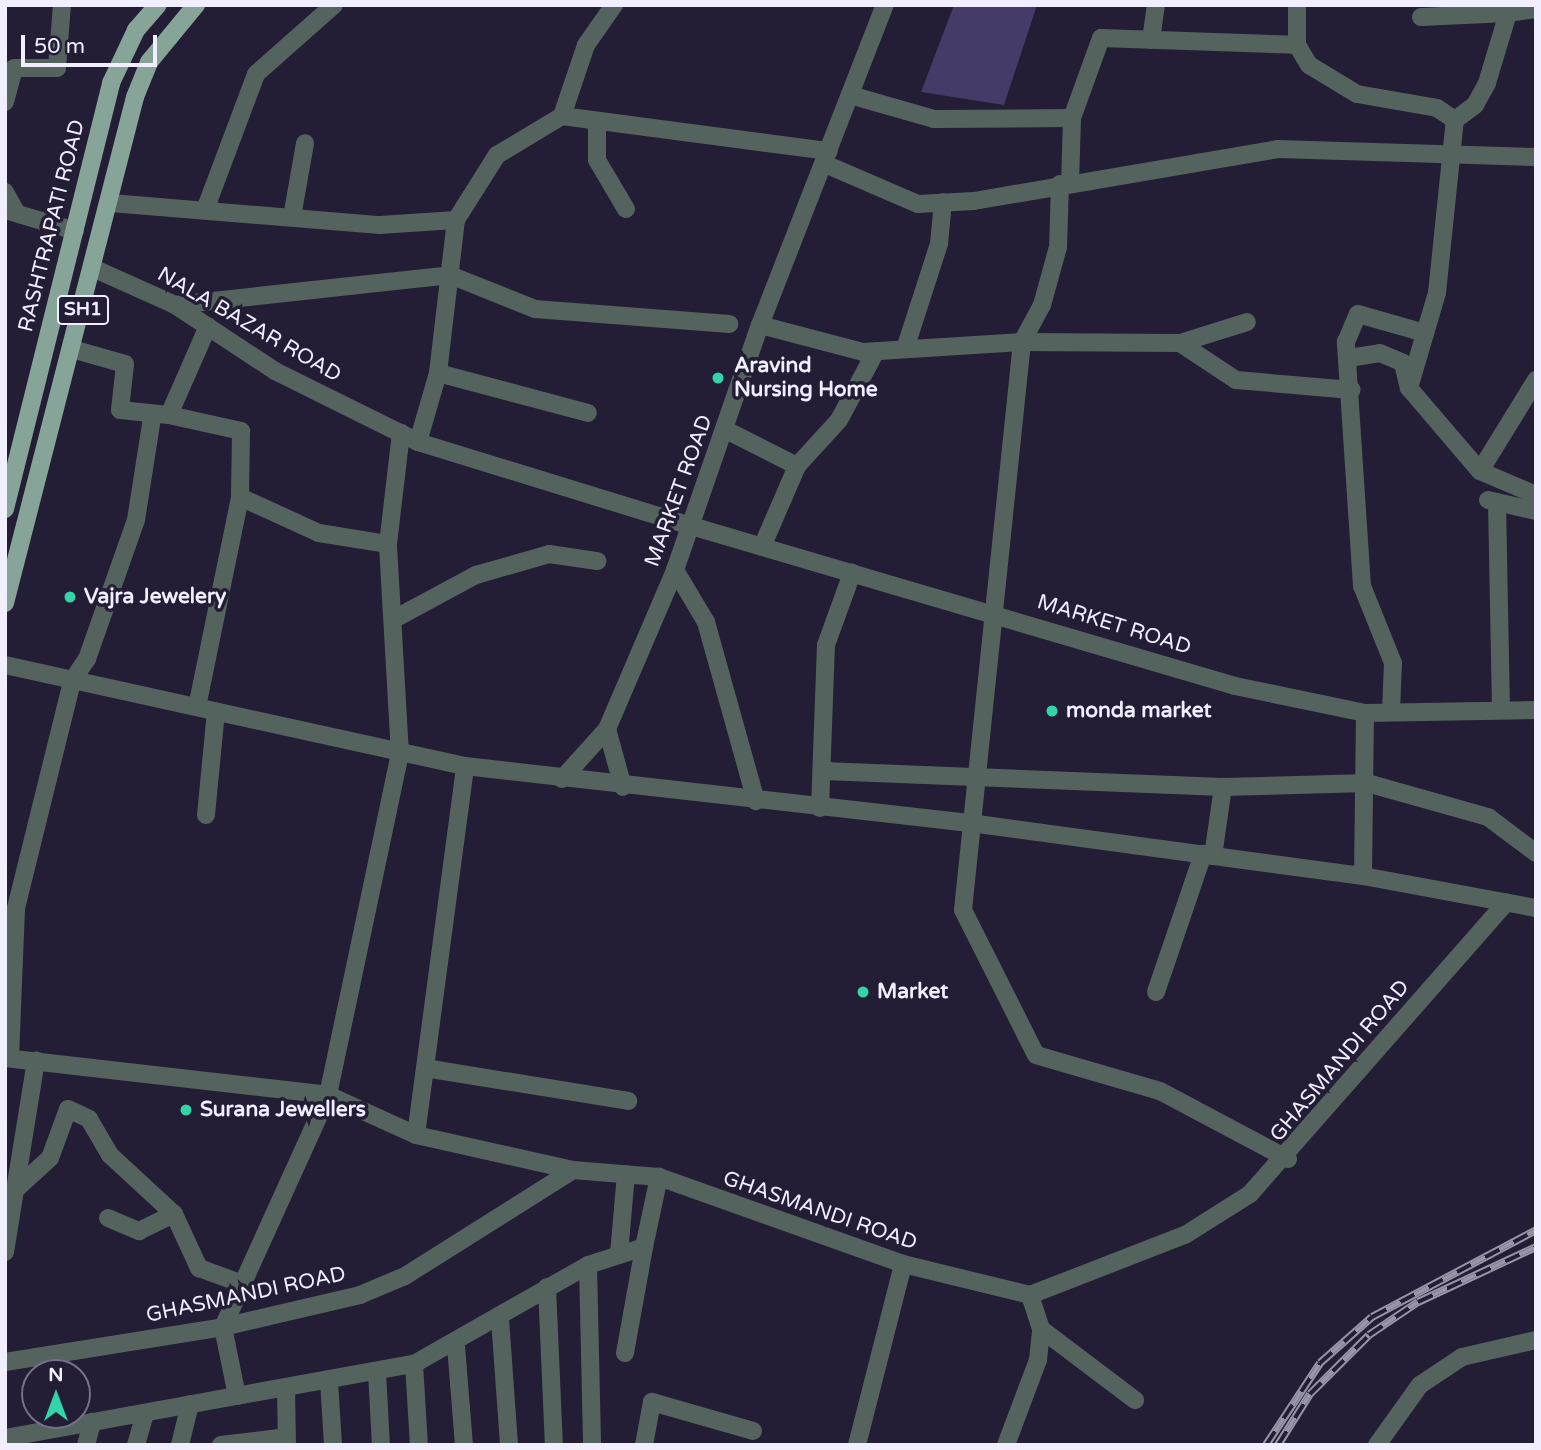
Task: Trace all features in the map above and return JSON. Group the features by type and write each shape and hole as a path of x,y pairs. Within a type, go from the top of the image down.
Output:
{"main road":[{"name":"SH1","path":"5,603 95,269 135,97 149,62 196,5"},
{"path":"157,6 177,26"},
{"name":"RASHTRAPATI ROAD","path":"5,509 111,83 136,30 157,6"}],"street":[{"path":"5,102 14,68 57,68 62,5"},
{"path":"205,209 256,74 334,5"},
{"path":"418,442 438,373 456,220 497,155 562,116 586,45 614,5"},
{"name":"MARKET ROAD","path":"562,779 607,729 675,570 688,525 726,430 761,325 885,5"},
{"path":"1151,40 1156,5"},
{"path":"1297,5 1297,45 1309,65 1357,94 1437,108 1455,120"},
{"path":"1421,17 1446,11 1508,13 1536,9"},
{"path":"1455,120 1475,105 1487,83 1508,13"},
{"path":"1288,1158 1160,1091 1036,1055 962,910 970,823 997,612 1022,342 1042,305 1058,247 1072,118 1101,38 1297,45"},
{"path":"850,95 934,119 1072,118"},
{"path":"562,116 827,158 918,204 1278,149 1536,157"},
{"path":"1409,388 1437,293 1457,153 1455,120"},
{"path":"597,123 597,160 626,209"},
{"path":"292,217 305,143"},
{"path":"5,192 10,211 75,231"},
{"path":"905,349 939,244 943,202"},
{"path":"111,203 380,225 456,220"},
{"name":"NALA BAZAR ROAD","path":"95,269 175,305 275,371 418,442"},
{"path":"175,305 450,275 536,309 729,324"},
{"path":"1391,712 1393,663 1362,586 1348,329 1358,314 1425,333"},
{"path":"761,325 848,350 876,351 1022,342 1180,343 1247,322"},
{"path":"208,326 160,417 136,520 87,659 72,681 16,908 8,1058 328,1095 416,1135 573,1170"},
{"path":"1180,343 1236,380 1352,390"},
{"path":"72,349 125,364 120,410 241,431 240,497 197,707"},
{"path":"762,547 797,466 839,420 876,351"},
{"path":"1349,358 1393,357 1403,363 1409,388 1480,471 1536,495"},
{"path":"438,373 589,413"},
{"path":"1480,471 1536,380"},
{"path":"726,430 797,466"},
{"path":"237,1396 223,1327 240,1283 328,1095 400,754 396,618 388,544 401,433"},
{"name":"MARKET ROAD","path":"418,442 762,547 997,612 1235,686 1365,713 1536,710"},
{"path":"240,497 319,533 388,544"},
{"path":"1501,710 1492,501 1536,510"},
{"path":"396,618 476,575 549,554 597,561"},
{"path":"675,570 706,622 756,801"},
{"path":"820,808 824,771 827,645 852,573"},
{"path":"5,665 400,754 465,766 623,787 970,823 1363,876 1536,908"},
{"path":"206,815 216,712"},
{"path":"1363,876 1367,783 1365,713"},
{"path":"607,729 623,787"},
{"path":"416,1135 465,766"},
{"path":"824,771 1223,787 1367,783 1488,817 1536,853"},
{"path":"1156,992 1208,855 1223,787"},
{"path":"1506,903 1536,897"},
{"name":"GHASMANDI ROAD","path":"5,1362 223,1327 360,1295 405,1276 573,1170 659,1177 903,1264 1030,1295 1185,1235 1250,1194 1288,1158 1506,903"},
{"path":"5,1252 36,1060"},
{"path":"425,1068 628,1101"},
{"path":"16,1189 50,1158 68,1109 89,1119 110,1155 174,1214 199,1268 240,1283"},
{"path":"619,1254 626,1174"},
{"path":"625,1353 659,1177"},
{"path":"108,1218 139,1231 174,1214"},
{"path":"5,1438 44,1437 92,1422 414,1364 456,1346 547,1287 589,1265 644,1247"},
{"path":"857,1445 903,1264"},
{"path":"589,1265 592,1445"},
{"path":"547,1287 554,1445"},
{"path":"1006,1445 1038,1360 1041,1329 1030,1295"},
{"path":"500,1318 509,1445"},
{"path":"1041,1329 1135,1400"},
{"path":"1377,1445 1420,1385 1462,1357 1536,1340"},
{"path":"456,1346 464,1445"},
{"path":"414,1364 419,1445"},
{"path":"377,1372 381,1445"},
{"path":"329,1381 333,1445"},
{"path":"221,1445 287,1441 286,1388"},
{"path":"644,1445 652,1402 753,1431"},
{"path":"180,1445 190,1404"},
{"path":"136,1445 145,1414"},
{"path":"86,1445 92,1422"}],"shaded area":[{"path":"954,5 1037,5 1004,105 921,92"}],"railway":[{"path":"1266,1445 1320,1363 1372,1317 1536,1230"},
{"path":"1278,1445 1310,1394 1369,1335 1418,1302 1536,1247"}],"place":[{"name":"Aravind Nursing Home","path":"718,378"},
{"name":"Vajra Jewelery","path":"70,597"},
{"name":"monda market","path":"1052,711"},
{"name":"Market","path":"863,992"},
{"name":"Surana Jewellers","path":"186,1110"}]}
